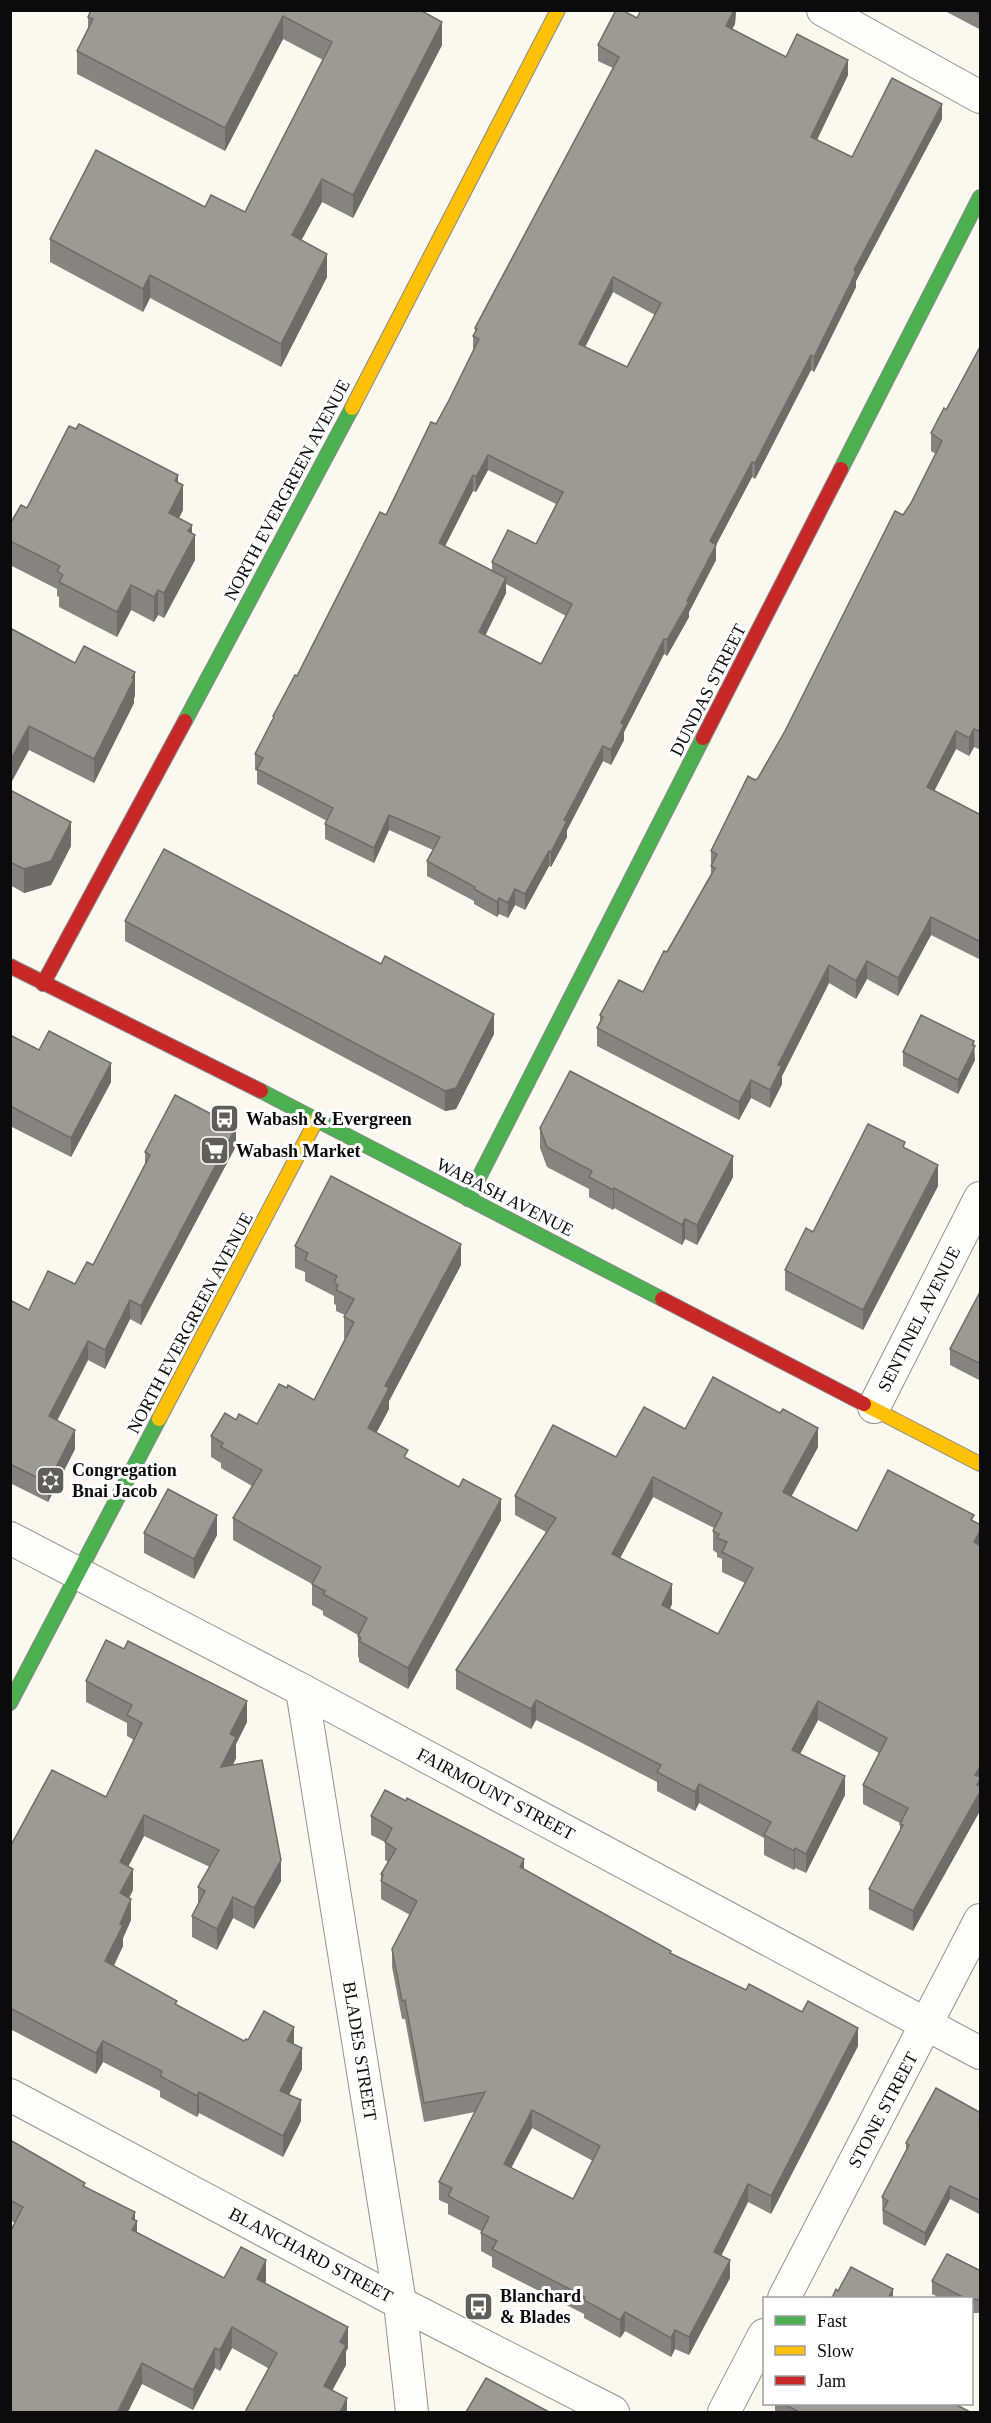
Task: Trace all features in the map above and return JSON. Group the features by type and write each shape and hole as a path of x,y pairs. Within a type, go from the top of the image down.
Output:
{"street":[{"name":"NORTH EVERGREEN AVENUE","path":"43,984 314,480 558,10"},
{"path":"823,10 981,98"},
{"name":"DUNDAS STREET","path":"468,1199 981,198"},
{"name":"WABASH AVENUE","path":"10,966 317,1119 981,1464"},
{"name":"NORTH EVERGREEN AVENUE","path":"10,1703 317,1119"},
{"name":"SENTINEL AVENUE","path":"874,1407 981,1198"},
{"name":"FAIRMOUNT STREET","path":"10,1538 302,1690 981,2053"},
{"name":"BLADES STREET","path":"302,1690 400,2303 412,2412"},
{"name":"STONE STREET","path":"785,2297 981,1920"},
{"name":"BLANCHARD STREET","path":"10,2095 400,2303 613,2412"},
{"path":"724,2412 763,2339"}],"building":[{"path":"91,10 420,10 442,22 353,195 322,179 292,235 327,254 281,344 150,275 143,289 50,239 96,150 205,207 211,195 245,212 332,42 283,16 225,128 77,51 93,19 88,17"},
{"path":"616,10 622,10 637,18 641,10 734,10 726,26 786,57 797,34 848,60 811,137 852,157 892,78 942,104 854,270 856,272 814,357 811,355 755,463 752,462 710,541 716,545 687,601 689,602 667,640 664,639 621,723 624,725 611,750 603,746 564,820 567,821 551,852 549,851 525,894 515,889 508,903 499,898 497,902 474,889 475,887 427,861 440,837 389,815 374,848 325,824 333,808 257,769 263,758 255,754 380,512 386,515 431,422 436,424 449,400 479,339 473,336 477,329 475,328 619,57 598,45","holes":["613,277 661,303 627,367 579,344","488,455 563,492 536,544 508,530 492,562 572,604 541,664 479,632 506,578 439,543 473,475 476,477"]},
{"path":"981,345 981,732 974,729 969,738 956,731 927,787 981,815 981,942 931,917 898,978 867,961 856,981 829,965 778,1065 782,1066 770,1090 751,1080 739,1102 597,1028 603,1017 600,1015 619,980 643,992 664,951 667,952 715,868 711,866 717,854 711,851 748,776 755,780 758,778 785,731 895,511 903,515 911,503 942,441 931,433"},
{"path":"79,424 178,475 175,481 183,485 169,513 192,525 188,531 195,535 164,593 158,590 154,597 131,585 117,612 59,582 63,575 57,571 60,566 10,541 10,524 21,505 27,508 69,426 76,429"},
{"path":"10,628 75,663 84,646 135,672 132,678 134,679 94,759 29,726 10,761"},
{"path":"10,790 71,822 51,861 24,869 10,862"},
{"path":"164,849 381,964 385,956 494,1014 456,1088 445,1091 125,921"},
{"path":"921,1015 974,1041 972,1045 975,1046 958,1080 903,1052"},
{"path":"49,1031 111,1063 71,1138 10,1106 10,1035 39,1050"},
{"path":"570,1071 733,1156 697,1225 685,1219 682,1225 614,1188 613,1190 589,1177 592,1171 547,1147 540,1128"},
{"path":"175,1095 236,1127 141,1306 130,1300 105,1350 88,1341 49,1416 75,1430 48,1483 10,1464 10,1300 29,1310 48,1271 75,1284 87,1262 93,1265 150,1155 145,1152"},
{"path":"868,1124 905,1142 903,1147 938,1165 863,1310 785,1270 806,1228 813,1232"},
{"path":"331,1176 461,1244 385,1386 389,1388 368,1428 408,1450 404,1457 459,1487 463,1479 501,1499 408,1668 359,1641 361,1638 358,1636 367,1618 323,1594 325,1591 312,1584 321,1567 233,1518 262,1470 221,1447 223,1443 211,1436 225,1413 236,1420 239,1414 257,1424 279,1384 287,1388 288,1385 314,1400 354,1322 344,1317 354,1299 336,1290 338,1285 334,1282 337,1276 305,1260 308,1253 295,1246"},
{"path":"981,1290 981,1364 950,1349"},
{"path":"713,1377 780,1413 783,1409 818,1428 783,1492 857,1531 888,1470 974,1515 971,1520 981,1525 974,1542 981,1546 981,1765 975,1775 981,1777 977,1785 981,1787 981,1790 913,1911 869,1889 903,1825 900,1824 908,1808 863,1785 887,1738 818,1701 792,1750 845,1776 806,1854 795,1848 794,1851 764,1835 771,1822 699,1784 695,1792 657,1772 661,1765 536,1700 531,1709 456,1670 556,1518 515,1496 553,1425 616,1457 644,1407 685,1429","holes":["653,1477 722,1513 713,1531 719,1534 717,1538 727,1542 722,1552 753,1568 718,1634 662,1605 672,1584 612,1554"]},
{"path":"168,1489 217,1515 194,1559 144,1533"},
{"path":"106,1640 124,1649 128,1641 247,1701 230,1734 236,1737 221,1767 262,1760 281,1860 254,1908 233,1897 217,1929 192,1916 205,1891 198,1887 219,1850 144,1815 120,1862 133,1869 120,1893 131,1899 120,1924 123,1925 105,1961 177,2001 175,2004 244,2041 248,2040 264,2011 294,2027 287,2041 302,2048 280,2091 301,2100 283,2136 199,2092 197,2096 160,2076 162,2071 103,2041 96,2053 10,2008 10,1847 52,1770 106,1797 142,1723 127,1715 132,1705 86,1681"},
{"path":"385,1790 406,1801 407,1798 524,1859 520,1867 671,1951 670,1953 746,1990 749,1984 802,2012 808,2001 858,2028 771,2196 748,2184 714,2252 730,2260 689,2337 675,2330 671,2338 625,2312 620,2320 584,2300 585,2297 492,2249 497,2241 481,2233 489,2217 448,2196 452,2188 439,2182 485,2092 424,2103 405,2000 402,2001 392,1949 417,1901 381,1881 383,1875 381,1874 396,1849 385,1842 392,1828 371,1816","holes":["532,2110 600,2146 573,2199 504,2164"]},
{"path":"936,2088 981,2113 979,2120 981,2121 981,2201 950,2186 925,2233 883,2210 888,2201 882,2197 909,2145 906,2143"},
{"path":"10,2140 85,2183 83,2186 135,2212 132,2219 137,2221 132,2230 224,2278 241,2247 266,2260 257,2279 348,2327 340,2342 346,2345 324,2386 347,2398 340,2412 245,2412 277,2353 232,2327 220,2350 215,2348 193,2390 142,2363 119,2412 10,2412 10,2232 23,2207 10,2200"},
{"path":"947,2254 981,2271 981,2300 963,2297 932,2281"},
{"path":"851,2267 893,2289 889,2297 832,2297 836,2289 838,2291"},
{"path":"486,2378 549,2412 466,2412"},
{"path":"786,2405 957,2405 970,2412 799,2412"}],"traffic: fast":[{"path":"841,469 980,197"},
{"path":"185,721 352,408"},
{"path":"468,1199 703,738"},
{"path":"261,1091 662,1299"},
{"path":"10,1703 159,1419"}],"traffic: slow":[{"path":"352,408 558,10"},
{"path":"159,1419 317,1119"},
{"path":"864,1404 980,1464"}],"traffic: jam":[{"path":"703,738 841,469"},
{"path":"43,984 185,721"},
{"path":"10,966 261,1091"},
{"path":"662,1299 864,1404"}],"place":[{"name":"Wabash & Evergreen","path":"225,1119"},
{"name":"Wabash Market","path":"215,1151"},
{"name":"Congregation Bnai Jacob","path":"51,1480"},
{"name":"Blanchard & Blades","path":"479,2306"}]}
